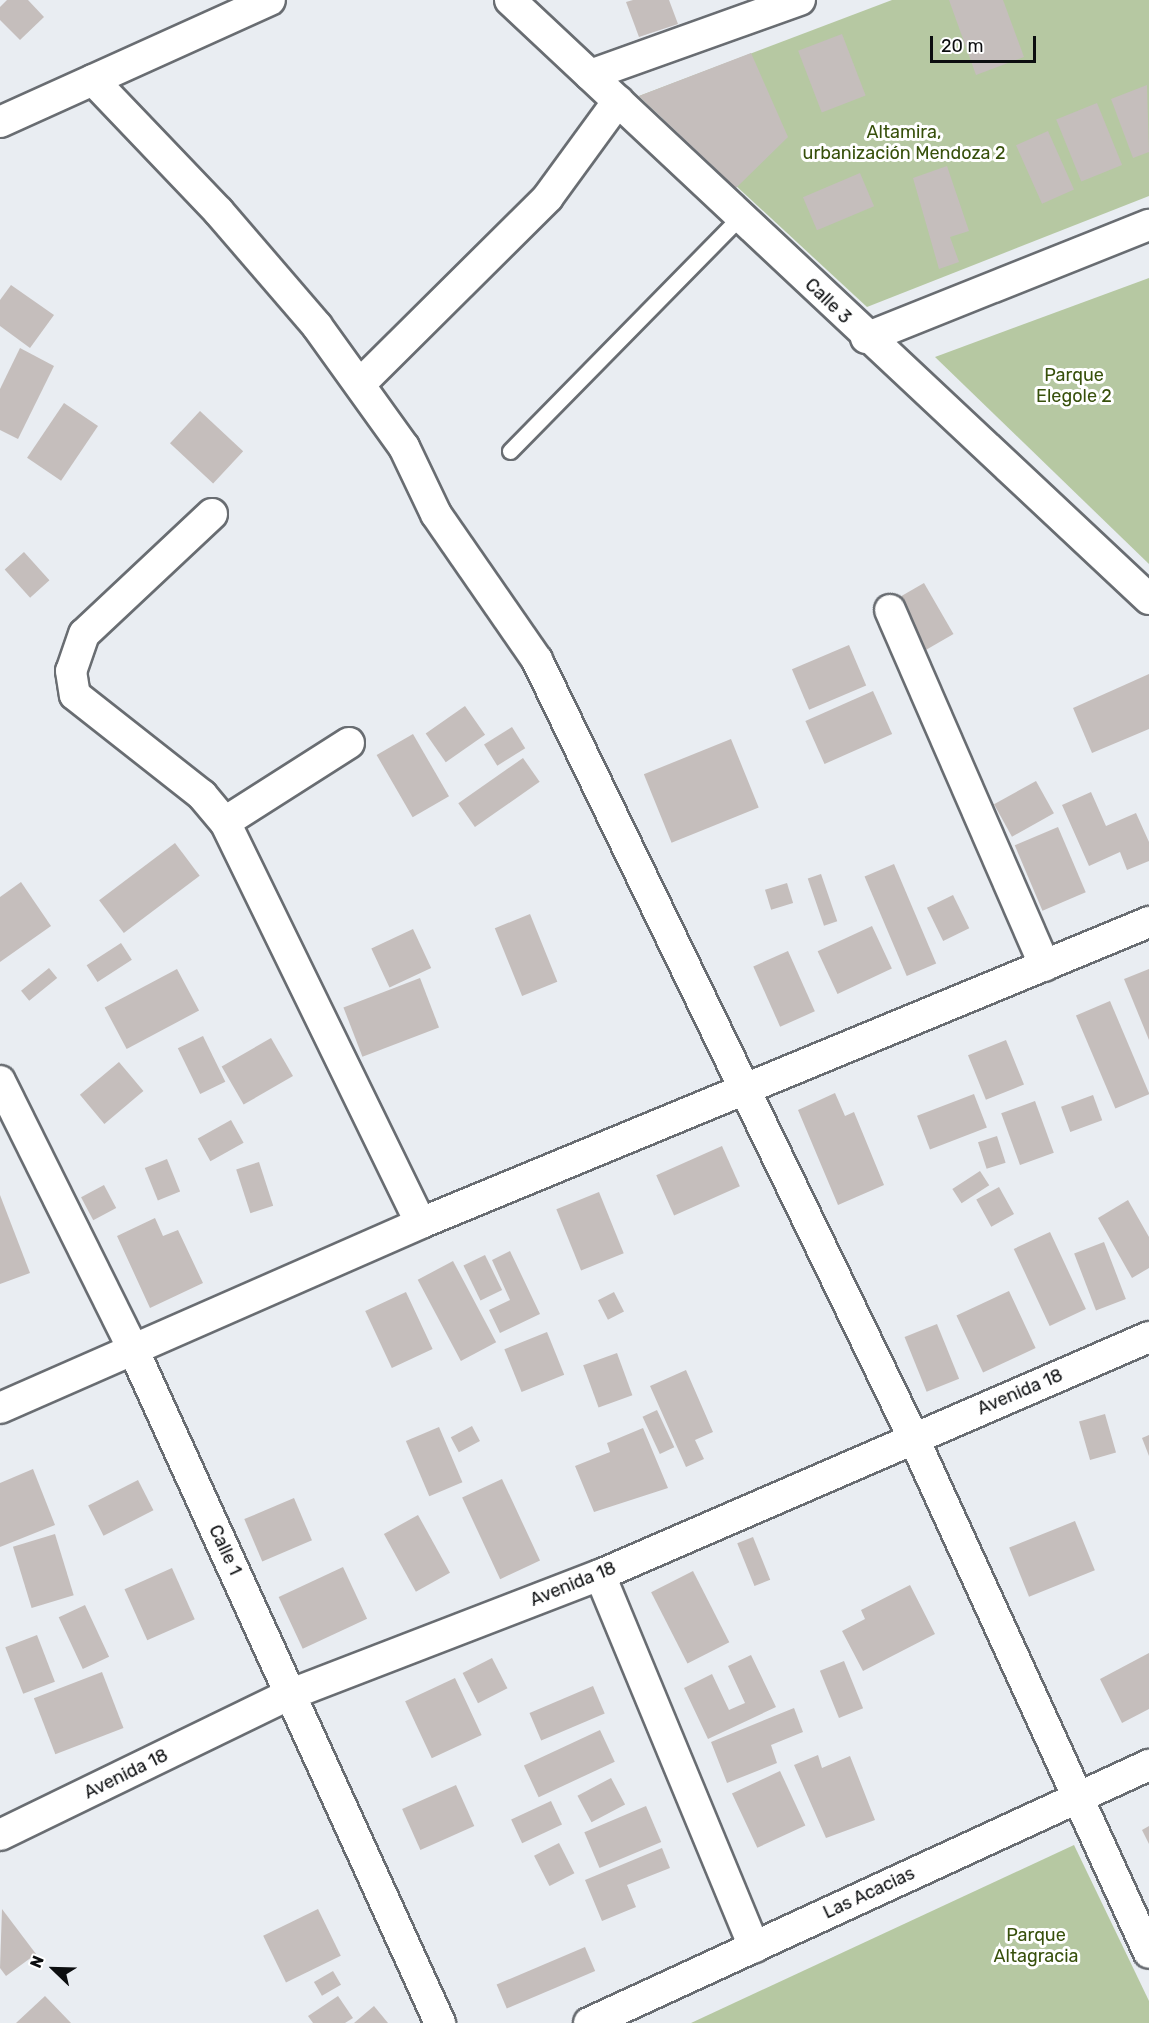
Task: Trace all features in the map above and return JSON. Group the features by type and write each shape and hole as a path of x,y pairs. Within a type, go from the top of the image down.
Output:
{"street":[{"path":"0,122 270,0"},
{"name":"Calle 3","path":"510,0 866,338 1144,587"},
{"path":"590,75 800,0"},
{"path":"93,80 233,228 360,384 404,447 436,514 537,660 747,1086 1079,1795 1149,1953"},
{"path":"360,384 548,197 618,101"},
{"path":"866,338 1149,225"},
{"path":"213,513 84,634 71,671 75,694 202,795 225,822 421,1223"},
{"path":"890,610 1045,966"},
{"path":"225,822 349,743"},
{"path":"0,1408 421,1223 747,1086 1149,922"},
{"name":"Calle 1","path":"0,1081 133,1349 440,2023"},
{"name":"Avenida 18","path":"0,1835 291,1694 600,1575 913,1437 1149,1337"},
{"path":"600,1575 754,1947"},
{"name":"Las Acacias","path":"589,2023 1079,1795 1149,1765"}],"lane":[{"path":"510,451 740,217"}],"green space":[{"name":"Altamira, urbanización Mendoza 2","path":"892,0 1149,0 1149,196 867,307 639,96"},
{"name":"Parque Elegole 2","path":"1149,278 1149,564 935,357"},
{"name":"Parque Altagracia","path":"1074,1845 1149,2001 1149,2023 691,2023"}],"building":[{"path":"7,0 28,0 44,17 20,40 0,20 0,7"},
{"path":"669,0 678,24 639,37 626,2"},
{"path":"949,0 1003,0 1024,57 976,75"},
{"path":"842,34 866,96 822,112 798,51"},
{"path":"751,53 788,137 736,188 639,96"},
{"path":"1147,85 1149,152 1133,158 1111,99"},
{"path":"1097,103 1122,165 1081,182 1056,119"},
{"path":"1048,131 1074,189 1042,204 1016,145"},
{"path":"947,166 969,231 950,237 959,262 939,269 913,178"},
{"path":"860,173 874,206 817,230 803,197"},
{"path":"11,285 54,315 30,348 0,326 0,300"},
{"path":"20,348 54,366 18,439 0,430 0,389"},
{"path":"64,403 98,426 61,481 27,458"},
{"path":"200,411 243,451 213,483 170,443"},
{"path":"24,552 49,580 30,598 5,569"},
{"path":"924,583 954,634 925,651 895,600"},
{"path":"849,645 866,686 809,710 792,669"},
{"path":"1149,674 1149,729 1092,753 1073,708"},
{"path":"873,691 892,734 825,764 805,721"},
{"path":"465,706 485,735 446,762 426,734"},
{"path":"512,727 525,748 497,766 484,744"},
{"path":"413,734 449,796 413,817 377,755"},
{"path":"731,739 759,808 672,843 644,774"},
{"path":"523,758 540,782 475,827 458,803"},
{"path":"1036,781 1054,813 1012,837 994,804"},
{"path":"1091,792 1106,826 1136,813 1149,842 1149,861 1127,870 1120,852 1089,866 1062,805"},
{"path":"1058,827 1086,892 1042,911 1015,845"},
{"path":"175,843 200,876 124,933 99,900"},
{"path":"894,864 936,963 907,976 865,877"},
{"path":"821,874 837,921 824,926 808,879"},
{"path":"21,882 51,926 0,962 0,897"},
{"path":"787,883 793,903 771,910 765,890"},
{"path":"953,895 969,928 943,941 927,908"},
{"path":"530,914 557,982 522,996 495,928"},
{"path":"872,926 892,969 837,994 818,951"},
{"path":"413,929 431,968 389,987 371,948"},
{"path":"121,943 132,960 98,982 87,965"},
{"path":"788,951 815,1011 780,1027 753,966"},
{"path":"49,968 57,978 29,1001 21,991"},
{"path":"177,969 199,1010 127,1049 105,1007"},
{"path":"1149,969 1149,1040 1124,979"},
{"path":"420,978 439,1027 362,1057 343,1007"},
{"path":"1110,1001 1149,1093 1115,1108 1076,1015"},
{"path":"203,1036 225,1082 200,1094 178,1048"},
{"path":"271,1038 293,1076 244,1105 222,1066"},
{"path":"1006,1040 1024,1085 986,1100 968,1055"},
{"path":"119,1062 143,1091 104,1124 80,1095"},
{"path":"835,1093 845,1116 854,1112 884,1185 838,1205 798,1110"},
{"path":"974,1094 987,1128 930,1149 917,1116"},
{"path":"1093,1095 1102,1120 1070,1132 1061,1107"},
{"path":"1035,1101 1054,1153 1020,1165 1001,1113"},
{"path":"231,1120 244,1143 210,1161 198,1138"},
{"path":"997,1136 1006,1163 987,1169 978,1142"},
{"path":"722,1146 740,1186 674,1215 656,1175"},
{"path":"167,1159 180,1191 158,1200 145,1168"},
{"path":"259,1162 273,1206 250,1213 236,1169"},
{"path":"980,1171 989,1185 962,1203 952,1189"},
{"path":"104,1185 116,1208 93,1220 81,1197"},
{"path":"999,1187 1014,1214 991,1227 976,1200"},
{"path":"599,1192 624,1253 581,1270 556,1209"},
{"path":"0,1195 30,1273 0,1284"},
{"path":"1128,1200 1149,1237 1149,1268 1132,1278 1098,1218"},
{"path":"155,1218 163,1236 178,1230 203,1283 150,1308 117,1236"},
{"path":"1050,1232 1086,1309 1050,1326 1014,1249"},
{"path":"1104,1242 1126,1299 1096,1310 1074,1253"},
{"path":"510,1251 540,1314 500,1333 489,1310 510,1300 492,1260"},
{"path":"485,1255 502,1290 481,1301 463,1266"},
{"path":"453,1261 496,1342 461,1361 418,1280"},
{"path":"1009,1291 1036,1348 983,1373 956,1316"},
{"path":"406,1292 433,1349 392,1368 365,1311"},
{"path":"614,1292 624,1312 608,1320 598,1300"},
{"path":"937,1324 959,1379 927,1392 905,1337"},
{"path":"547,1332 564,1375 522,1392 504,1349"},
{"path":"617,1353 632,1395 599,1408 583,1365"},
{"path":"686,1370 713,1432 695,1440 704,1459 686,1467 650,1386"},
{"path":"657,1410 674,1447 660,1454 642,1417"},
{"path":"1105,1414 1116,1452 1090,1460 1079,1421"},
{"path":"472,1426 480,1441 459,1452 451,1437"},
{"path":"439,1427 462,1482 429,1496 406,1441"},
{"path":"643,1428 668,1488 594,1512 575,1466 610,1452 607,1443"},
{"path":"1149,1435 1149,1456 1142,1438"},
{"path":"33,1469 55,1525 0,1547 0,1483"},
{"path":"502,1479 540,1561 500,1579 462,1498"},
{"path":"138,1480 153,1510 104,1536 88,1505"},
{"path":"294,1498 312,1540 262,1561 244,1519"},
{"path":"418,1515 450,1573 416,1592 384,1534"},
{"path":"1075,1521 1095,1570 1029,1597 1009,1548"},
{"path":"55,1534 74,1595 32,1608 13,1547"},
{"path":"753,1537 770,1580 754,1586 737,1543"},
{"path":"343,1567 367,1619 303,1649 279,1597"},
{"path":"172,1568 195,1619 147,1640 124,1589"},
{"path":"693,1571 729,1642 687,1664 651,1592"},
{"path":"910,1585 935,1634 863,1671 842,1631 865,1619 861,1610"},
{"path":"85,1605 109,1657 83,1669 59,1617"},
{"path":"37,1635 55,1682 23,1694 5,1647"},
{"path":"1149,1653 1149,1709 1122,1723 1100,1679"},
{"path":"751,1655 776,1707 708,1739 684,1688 712,1674 729,1710 745,1703 728,1666"},
{"path":"492,1658 507,1688 478,1703 463,1673"},
{"path":"844,1661 863,1708 839,1718 820,1671"},
{"path":"102,1672 124,1728 55,1754 34,1698"},
{"path":"455,1678 482,1735 432,1758 405,1701"},
{"path":"593,1686 605,1714 541,1741 529,1713"},
{"path":"794,1708 803,1732 771,1745 777,1763 727,1783 711,1742"},
{"path":"600,1730 615,1762 539,1797 524,1765"},
{"path":"818,1755 822,1768 850,1756 875,1820 826,1838 794,1765"},
{"path":"780,1771 805,1825 757,1848 732,1793"},
{"path":"611,1778 625,1804 592,1822 577,1796"},
{"path":"456,1785 474,1826 420,1850 402,1809"},
{"path":"551,1801 562,1825 522,1843 511,1820"},
{"path":"646,1806 661,1842 600,1868 584,1832"},
{"path":"1149,1826 1149,1844 1142,1830"},
{"path":"559,1843 574,1873 549,1886 534,1856"},
{"path":"662,1848 670,1868 627,1885 636,1907 602,1921 585,1880"},
{"path":"2,1909 36,1954 6,1976 0,1968"},
{"path":"318,1909 341,1956 286,1982 263,1936"},
{"path":"585,1947 595,1971 507,2008 497,1985"},
{"path":"333,1971 341,1985 322,1996 314,1982"},
{"path":"45,1996 71,2023 16,2023"},
{"path":"338,1996 353,2018 345,2023 313,2023 308,2016"},
{"path":"374,2006 388,2023 354,2023"}]}
